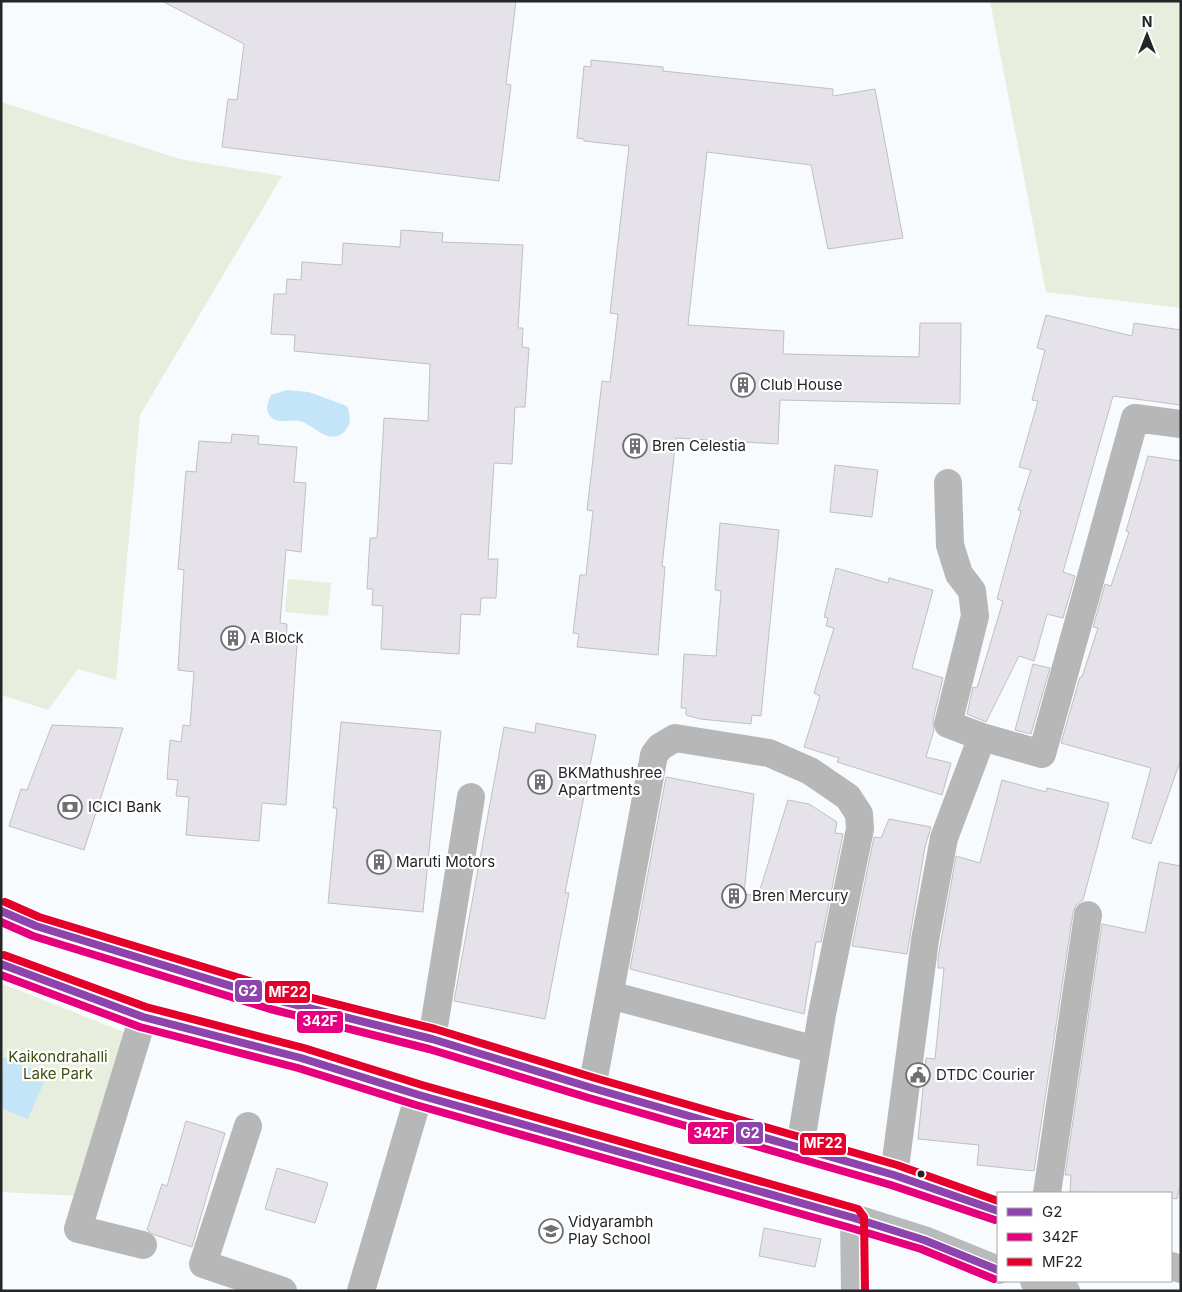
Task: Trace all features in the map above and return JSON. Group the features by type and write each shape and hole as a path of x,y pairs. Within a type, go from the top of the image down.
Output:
{"main road":[{"path":"1,911 36,926 272,999 432,1039 592,1088 894,1175 997,1211"},
{"path":"1,964 143,1016 301,1058 419,1095 854,1218 924,1240 997,1270"},
{"path":"854,1218 856,1291"},
{"path":"1037,1282 1066,1291"}],"street":[{"path":"948,483 950,545 959,574 972,591 975,616 948,724 982,737 1042,754 1135,418 1181,424"},
{"path":"894,1175 925,940 944,838 982,737"},
{"path":"592,1088 654,755 660,747 675,738 769,753 810,771 848,797 859,814 860,829 816,1050 800,1147"},
{"path":"432,1039 471,797"},
{"path":"1047,1192 1088,916"},
{"path":"610,996 816,1050"},
{"path":"143,1016 78,1229 143,1244"},
{"path":"361,1291 419,1095"},
{"path":"248,1126 203,1264 283,1291"}],"green space":[{"path":"990,1 1181,1 1181,308 1046,292"},
{"path":"1,102 180,159 282,176 140,415 116,680 78,669 48,710 1,695"},
{"path":"288,579 331,583 328,616 285,612"},
{"name":"Kaikondrahalli Lake Park","path":"1,983 126,1033 78,1196 1,1192"}],"water":[{"path":"287,390 309,392 347,406 350,419 349,425 345,431 334,437 322,434 300,421 278,421 274,419 267,409 271,395"},
{"path":"3,1057 47,1075 28,1119 1,1108"}],"building":[{"path":"162,1 516,1 506,84 511,85 499,181 222,147 228,99 237,100 244,44"},
{"name":"Bren Celestia","path":"591,60 663,67 663,71 833,89 833,96 875,89 903,238 828,249 811,165 707,152 688,325 784,331 783,354 919,357 920,323 961,323 960,404 780,400 778,444 676,438 662,566 665,567 658,655 577,647 579,634 573,633 580,575 586,575 593,511 587,510 602,381 610,382 618,314 610,313 629,146 584,141 584,139 577,138 584,66 591,67"},
{"path":"401,230 443,233 442,242 523,245 518,328 523,328 522,347 529,348 525,407 515,407 512,464 494,463 488,559 498,559 496,598 481,598 480,615 461,614 459,654 381,649 383,606 372,605 373,589 367,589 370,538 377,538 384,418 428,421 430,364 294,351 295,335 271,334 274,294 286,294 287,279 301,280 302,262 342,265 343,243 400,247"},
{"path":"1046,315 1132,336 1134,323 1181,330 1181,405 1113,396 1063,572 1075,576 1063,618 1047,614 1034,661 1019,656 986,722 967,714 973,687 977,688 1003,601 997,599 1021,511 1018,510 1031,470 1019,467 1038,401 1032,400 1045,350 1037,348"},
{"name":"A Block","path":"232,434 259,436 258,444 297,447 294,482 306,483 301,552 286,550 280,623 287,624 286,643 297,644 286,805 262,803 259,841 186,835 189,797 176,796 178,780 167,779 170,740 181,742 183,725 190,726 194,672 178,670 184,570 178,569 186,471 196,472 199,441 231,443"},
{"path":"1148,456 1181,461 1181,759 1151,844 1132,838 1151,768 1061,743 1080,677 1082,677 1098,628 1093,627 1105,584 1111,586 1129,532 1126,531"},
{"path":"835,465 878,470 872,517 830,512"},
{"path":"720,523 779,530 761,716 752,715 751,724 700,719 686,715 686,708 681,708 684,654 716,656 721,591 715,590"},
{"path":"836,568 888,583 889,578 933,590 912,668 943,678 933,720 934,730 926,757 951,763 942,795 837,762 839,758 804,747 820,696 814,693 834,628 826,626 828,618 824,617"},
{"path":"1033,664 1050,668 1031,734 1015,730"},
{"path":"341,722 441,731 423,912 328,903 337,808 333,808"},
{"path":"536,723 596,735 565,893 569,893 545,1019 454,1001 504,727 535,733"},
{"path":"52,725 123,728 84,850 9,826 21,789 27,790"},
{"name":"Bren Mercury","path":"666,777 754,794 744,894 758,896 788,800 809,804 837,822 835,833 843,834 821,942 816,942 804,1014 630,969"},
{"path":"1002,780 1046,792 1047,788 1109,803 1083,900 1076,905 1073,913 1034,1171 977,1165 979,1145 918,1139 926,1058 935,1059 944,968 938,968 938,958 956,856 980,863"},
{"path":"889,819 931,827 925,847 907,954 852,946 874,837 881,838"},
{"path":"1159,862 1181,866 1181,1183 1177,1199 1172,1198 1172,1192 1070,1192 1071,1175 1065,1175 1102,924 1145,933"},
{"path":"186,1121 225,1133 192,1247 155,1235 147,1230 162,1184 167,1186"},
{"path":"277,1168 328,1183 315,1223 265,1209"},
{"path":"764,1228 821,1239 815,1267 759,1256"}],"transit line":[{"name":"MF22","path":"5,902 39,917 276,989 435,1029 595,1078 897,1165 997,1201"},
{"name":"G2","path":"1,911 36,926 273,999 432,1039 592,1088 894,1175 997,1211"},
{"name":"342F","path":"1,922 33,936 270,1009 429,1049 589,1098 891,1185 995,1220"},
{"name":"MF22","path":"4,955 146,1007 304,1048 422,1085 858,1209 864,1217 865,1291"},
{"name":"G2","path":"1,964 143,1017 301,1058 419,1095 854,1218 924,1240 997,1270"},
{"name":"342F","path":"1,975 140,1027 298,1068 416,1105 851,1228 921,1249 994,1279"}],"place":[{"name":"Club House","path":"743,385"},
{"name":"Bren Celestia","path":"635,446"},
{"name":"A Block","path":"233,638"},
{"name":"BKMathushree Apartments","path":"540,782"},
{"name":"ICICI Bank","path":"70,807"},
{"name":"Maruti Motors","path":"379,862"},
{"name":"Bren Mercury","path":"734,896"},
{"name":"DTDC Courier","path":"918,1075"},
{"name":"Vidyarambh Play School","path":"551,1231"}]}
